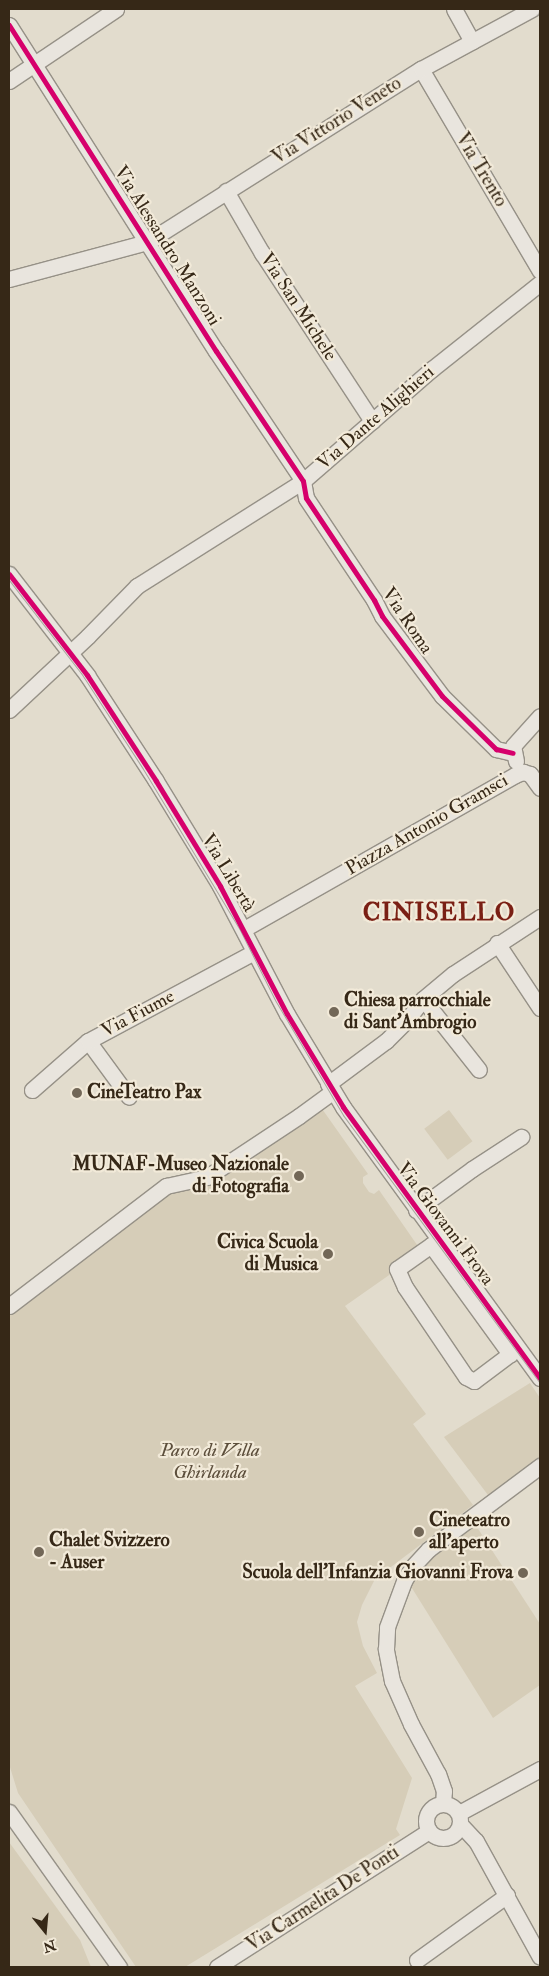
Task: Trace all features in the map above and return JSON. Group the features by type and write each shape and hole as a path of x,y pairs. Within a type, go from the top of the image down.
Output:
{"street":[{"path":"9,81 116,9"},
{"path":"454,9 472,41"},
{"name":"Via Vittorio Veneto","path":"9,279 147,242 421,69 532,9"},
{"name":"Via Alessandro Manzoni","path":"9,25 244,395 303,481"},
{"name":"Via Trento","path":"421,69 540,271"},
{"name":"Via San Michele","path":"226,191 262,253 372,422"},
{"name":"Via Dante Alighieri","path":"9,710 70,654 137,586 303,481 432,369 540,283"},
{"name":"Via Roma","path":"303,481 306,498 374,600 382,616 442,696 496,749 513,753"},
{"name":"Via Libertà","path":"9,574 86,676 156,781 244,928 254,952 330,1088"},
{"path":"519,773 513,753 513,746 540,716"},
{"name":"Piazza Antonio Gramsci","path":"244,928 519,773 530,774 540,788"},
{"path":"9,1306 166,1186 207,1177 299,1116 386,1041 406,1022 423,999 497,944 540,916"},
{"path":"497,944 540,1008"},
{"name":"Via Fiume","path":"32,1090 88,1041 254,952"},
{"path":"423,999 479,1070"},
{"path":"88,1041 129,1096"},
{"name":"Via Giovanni Frova","path":"330,1088 416,1210 539,1373"},
{"path":"416,1210 472,1169 521,1138"},
{"path":"431,1245 510,1354 474,1381 466,1377 405,1287 396,1270 431,1245"},
{"path":"443,1804 444,1791 438,1774 411,1724 392,1681 386,1648 387,1627 404,1580 413,1566 429,1548 537,1469"},
{"path":"459,1819 540,1770"},
{"path":"459,1819 458,1831 446,1838 439,1838 426,1828 426,1816 434,1807 443,1804 455,1809 459,1819 476,1841 540,1957"},
{"path":"9,1812 113,1964"},
{"name":"Via Carmelita De Ponti","path":"218,1967 429,1832"},
{"path":"417,1960 507,1895"}],"green space":[{"name":"Parco di Villa Ghirlanda","path":"320,1106 368,1174 363,1177 363,1183 369,1192 374,1194 379,1190 422,1252 345,1306 426,1414 413,1424 473,1505 375,1579 362,1605 357,1622 363,1646 377,1673 355,1686 412,1778 396,1829 400,1835 185,1967 136,1967 18,1793 9,1764 9,1315 170,1191"},
{"path":"449,1110 472,1141 448,1160 424,1129"},
{"path":"530,1383 540,1398 540,1457 488,1495 444,1437"},
{"path":"473,1521 540,1624 540,1685 493,1718 410,1585 418,1569 434,1552"},
{"path":"9,1842 80,1940 91,1967 9,1966"}],"tram line":[{"path":"9,580 81,673 143,769 239,928 275,1000 343,1115 540,1383"}],"cycle path":[{"path":"9,25 216,351 303,481 306,498 374,600 382,616 442,696 496,749 513,753"},
{"path":"9,574 87,675 156,781 220,886 287,1014 343,1107 540,1378"}],"place":[{"name":"Chiesa parrocchiale di Sant'Ambrogio","path":"334,1012"},
{"name":"CineTeatro Pax","path":"77,1093"},
{"name":"MUNAF-Museo Nazionale di Fotografia","path":"299,1176"},
{"name":"Civica Scuola di Musica","path":"328,1254"},
{"name":"Cineteatro all'aperto","path":"419,1532"},
{"name":"Chalet Svizzero - Auser","path":"39,1552"},
{"name":"Scuola dell'Infanzia Giovanni Frova","path":"523,1573"}],"district":[{"name":"CINISELLO","path":"439,913"}]}
